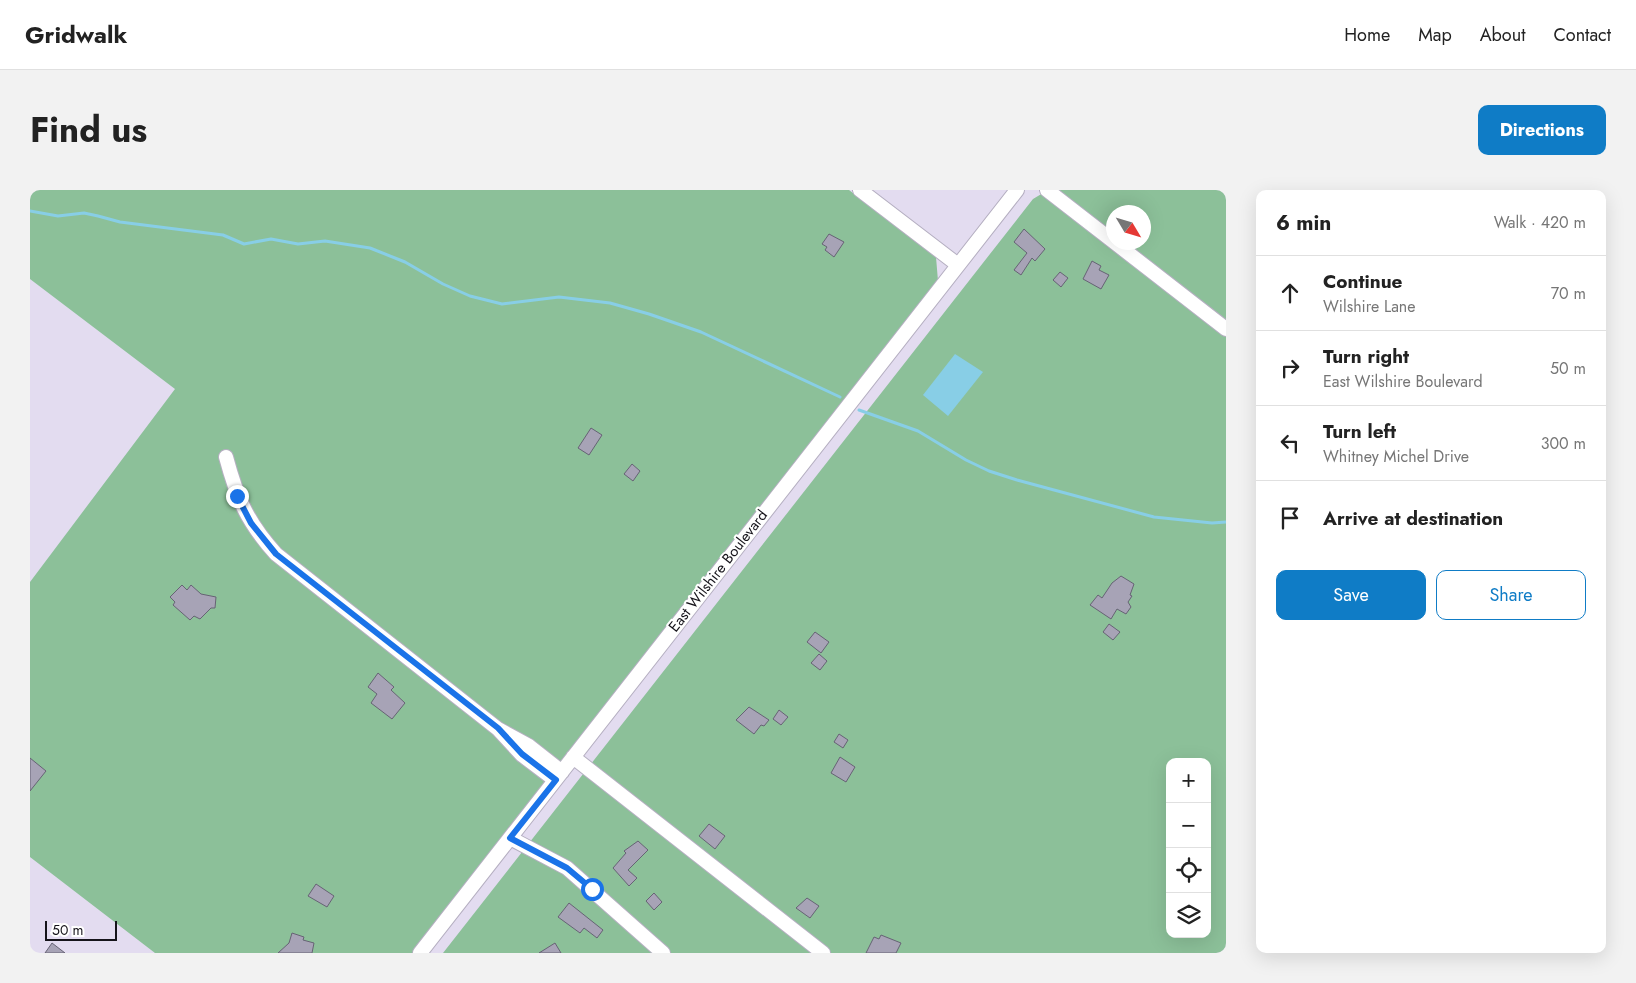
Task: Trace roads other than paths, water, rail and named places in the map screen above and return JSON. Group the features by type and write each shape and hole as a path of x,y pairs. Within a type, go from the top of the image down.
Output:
{"street":[{"path":"860,190 958,265"},
{"name":"East Wilshire Boulevard","path":"420,953 1016,190"},
{"path":"1047,190 1106,236"},
{"path":"1124,250 1226,329"},
{"path":"226,457 240,503 251,523 276,554 498,728 529,746 559,776"},
{"path":"573,757 823,953"},
{"path":"510,838 567,868 663,953"}],"water":[{"path":"955,354 983,372 948,416 923,395"}],"waterway":[{"path":"30,211 58,216 84,213 120,222 223,235 244,244 271,239 298,244 325,241 370,248 405,262 443,284 470,296 502,304 559,297 610,303 701,332 840,397"},
{"path":"859,410 918,431 966,460 989,471 1017,480 1154,517 1212,523 1226,522"}]}
